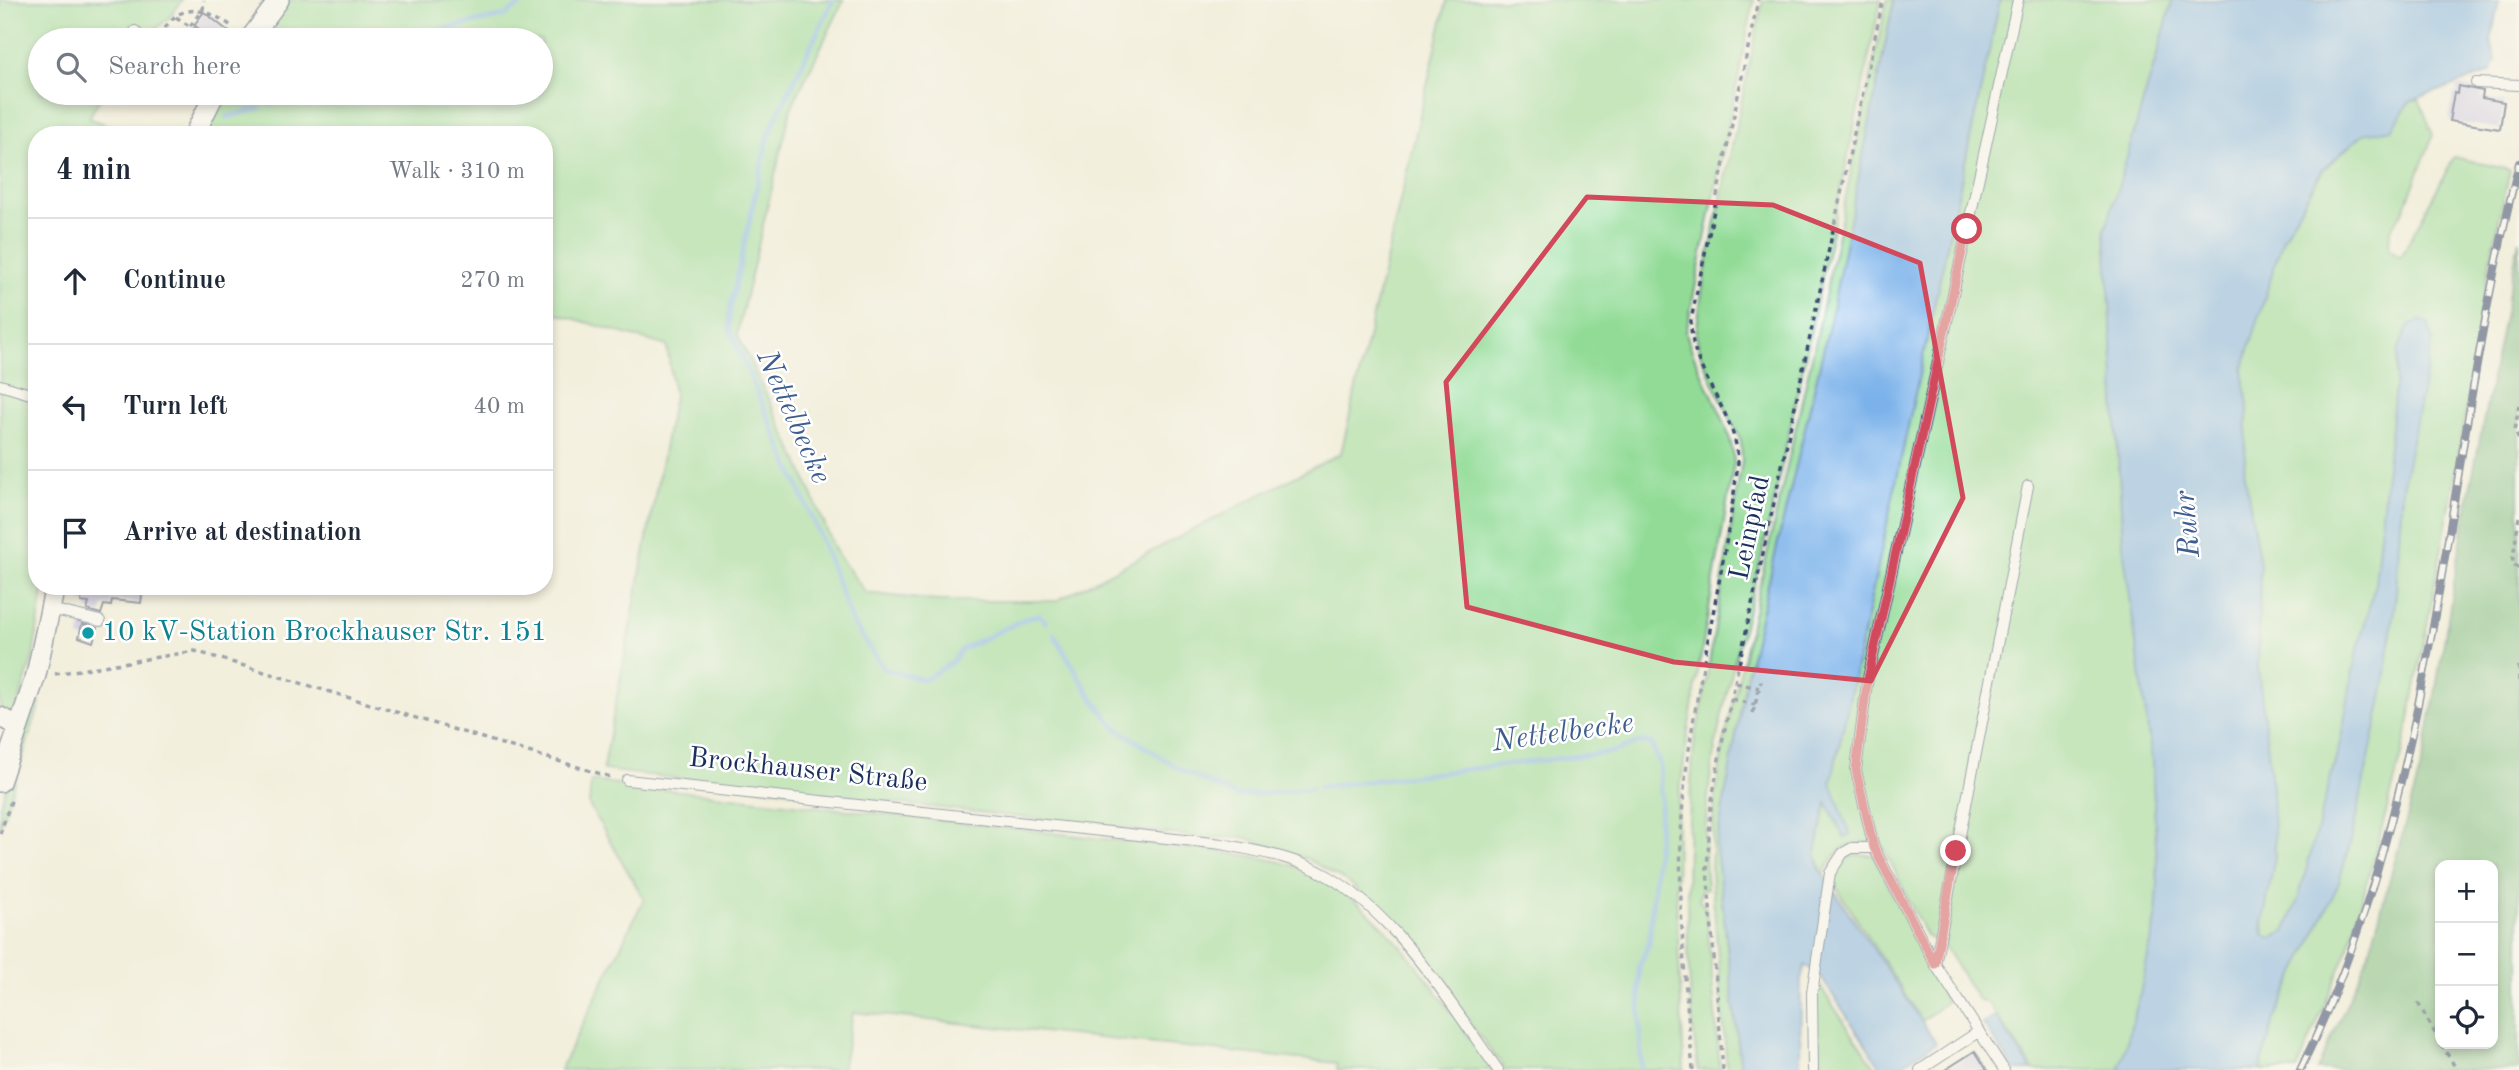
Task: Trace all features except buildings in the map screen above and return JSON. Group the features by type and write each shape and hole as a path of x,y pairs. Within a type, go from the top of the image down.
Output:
{"street":[{"path":"259,28 279,0"},
{"path":"197,126 205,105"},
{"path":"0,782 19,726 43,675 54,595"},
{"path":"0,717 19,726"}],"lane":[{"path":"2004,1070 1935,964 1874,848 1856,770 1867,683 2018,0"},
{"path":"2476,83 2516,84"},
{"path":"0,385 28,393"},
{"path":"1935,964 1991,662 2028,486"},
{"path":"51,610 100,621"},
{"name":"Brockhauser Straße","path":"627,780 1222,844 1306,865 1350,890 1373,910 1433,981 1498,1070"},
{"path":"1813,1070 1813,984 1830,873 1843,853 1852,848 1874,848"},
{"path":"1920,1070 1978,1032"}],"path":[{"path":"1693,1070 1682,895 1682,814 1692,733 1738,463 1733,432 1692,345 1691,320 1758,0"},
{"name":"Leinpfad","path":"1723,1070 1707,869 1711,806 1735,683 1883,0"},
{"path":"190,26 203,9 204,1"},
{"path":"165,28 170,16 190,6 212,10 235,28"},
{"path":"176,18 193,28"},
{"path":"2519,405 2515,430 2519,440"},
{"path":"2519,517 2512,564 2519,568"},
{"path":"43,675 195,651 586,771 627,780"},
{"path":"2519,666 2519,685"},
{"path":"1753,713 1761,681"},
{"path":"1735,683 1759,688"},
{"path":"1732,699 1755,705"},
{"path":"2417,1003 2435,1033"},
{"path":"2445,1049 2457,1070"}],"highlighted area":[{"path":"1587,197 1773,205 1920,263 1963,498 1871,681 1674,662 1467,607 1446,382"}],"green space":[{"path":"0,0 182,0 170,17 157,28 28,28 28,105 96,105 89,118 110,126 28,126 28,595 43,595 33,657 14,717 0,711"},
{"path":"288,0 844,0 791,108 737,334 799,463 836,552 866,593 937,601 1056,601 1341,453 1447,0 1754,0 1686,332 1727,429 1734,463 1688,731 1677,813 1676,896 1684,1070 1506,1070 1395,927 1351,884 1307,859 1243,837 1206,838 603,770 674,396 667,346 553,313 553,126 208,126 218,105 553,105 553,28 268,28"},
{"path":"1763,0 1881,0 1779,477 1713,759 1707,802 1707,889 1701,891 1699,900 1706,908 1720,1070 1698,1070 1690,986 1687,902 1695,733 1700,720 1742,461 1741,441 1701,356 1696,334 1704,278"},
{"path":"1887,0 1894,0 1829,326 1747,674 1716,847 1741,1070 1727,1070 1711,870 1714,805 1723,747 1816,339"},
{"path":"2000,0 2173,0 2106,229 2123,546 2152,760 2158,883 2156,919 2140,995 2119,1070 2034,1070 1988,1003 1979,1001 1944,946 1926,936 1881,842 1845,846 1823,875 1816,852 1827,800 1844,837 1831,784"},
{"path":"2419,99 2433,135 2404,210 2390,229 2389,249 2401,257 2454,157 2510,170 2488,271 2451,499 2403,751 2349,947 2297,1070 2260,1070 2274,1019 2338,885 2351,840 2384,689 2396,593 2402,488 2410,443 2399,349 2375,584 2355,661 2341,739 2299,897 2285,932 2273,938 2264,936 2263,918 2275,856 2271,775 2258,669 2260,565 2244,470 2248,408 2243,369 2283,238 2323,170 2363,134 2392,129 2410,101"},
{"path":"2519,240 2519,1070 2317,1070 2368,957 2425,753 2469,494"},
{"path":"40,703 0,827 0,806 34,705"},
{"path":"591,781 1212,851 1294,866 1334,885 1386,930 1433,986 1493,1070 1337,1070 1337,1063 853,1012 842,1070 560,1070 644,899 589,805"},
{"path":"1860,854 1874,856 1946,1002 1922,1021 1833,882 1842,863"},
{"path":"1819,985 1877,1070 1815,1070 1815,991"}],"water":[{"path":"1894,0 2000,0 1831,783 1850,834 1844,838 1827,802 1816,852 1819,868 1936,1043 1893,1070 1883,1070 1820,976 1805,965 1801,979 1800,1070 1741,1070 1716,847 1747,674 1829,326"},
{"name":"Ruhr","path":"2173,0 2499,0 2491,41 2496,61 2491,72 2410,101 2392,129 2363,134 2322,170 2283,238 2243,369 2248,408 2244,470 2260,565 2258,669 2271,775 2275,856 2262,929 2264,936 2273,938 2285,932 2299,897 2341,739 2355,661 2375,584 2399,348 2409,325 2421,320 2428,324 2433,340 2402,488 2396,593 2384,689 2351,840 2338,885 2274,1019 2260,1070 2119,1070 2140,995 2156,919 2158,883 2152,760 2123,546 2106,229"},
{"path":"1995,1016 2032,1070 2015,1070 1983,1024"}],"waterway":[{"path":"448,28 504,16 528,0"},
{"name":"Nettelbecke","path":"833,0 773,124 766,145 729,314 730,330 820,536 852,622 884,669 924,680 951,663 962,649 1029,617 1039,615 1046,622"},
{"path":"227,117 260,108"},
{"name":"Nettelbecke","path":"1054,634 1090,695 1115,727 1179,769 1237,796 1311,789"},
{"name":"Nettelbecke","path":"1319,787 1612,752 1641,742 1651,743 1660,765 1661,802 1649,943 1639,967 1641,1070"}],"railway":[{"path":"2300,1070 2347,962 2383,851 2411,738 2434,624 2493,277 2519,163"}],"place":[{"name":"10 kV-Station Brockhauser Str. 151","path":"88,633"}],"route":[{"path":"1956,851 1935,964 1874,848 1856,770 1867,683 1967,229"}]}
